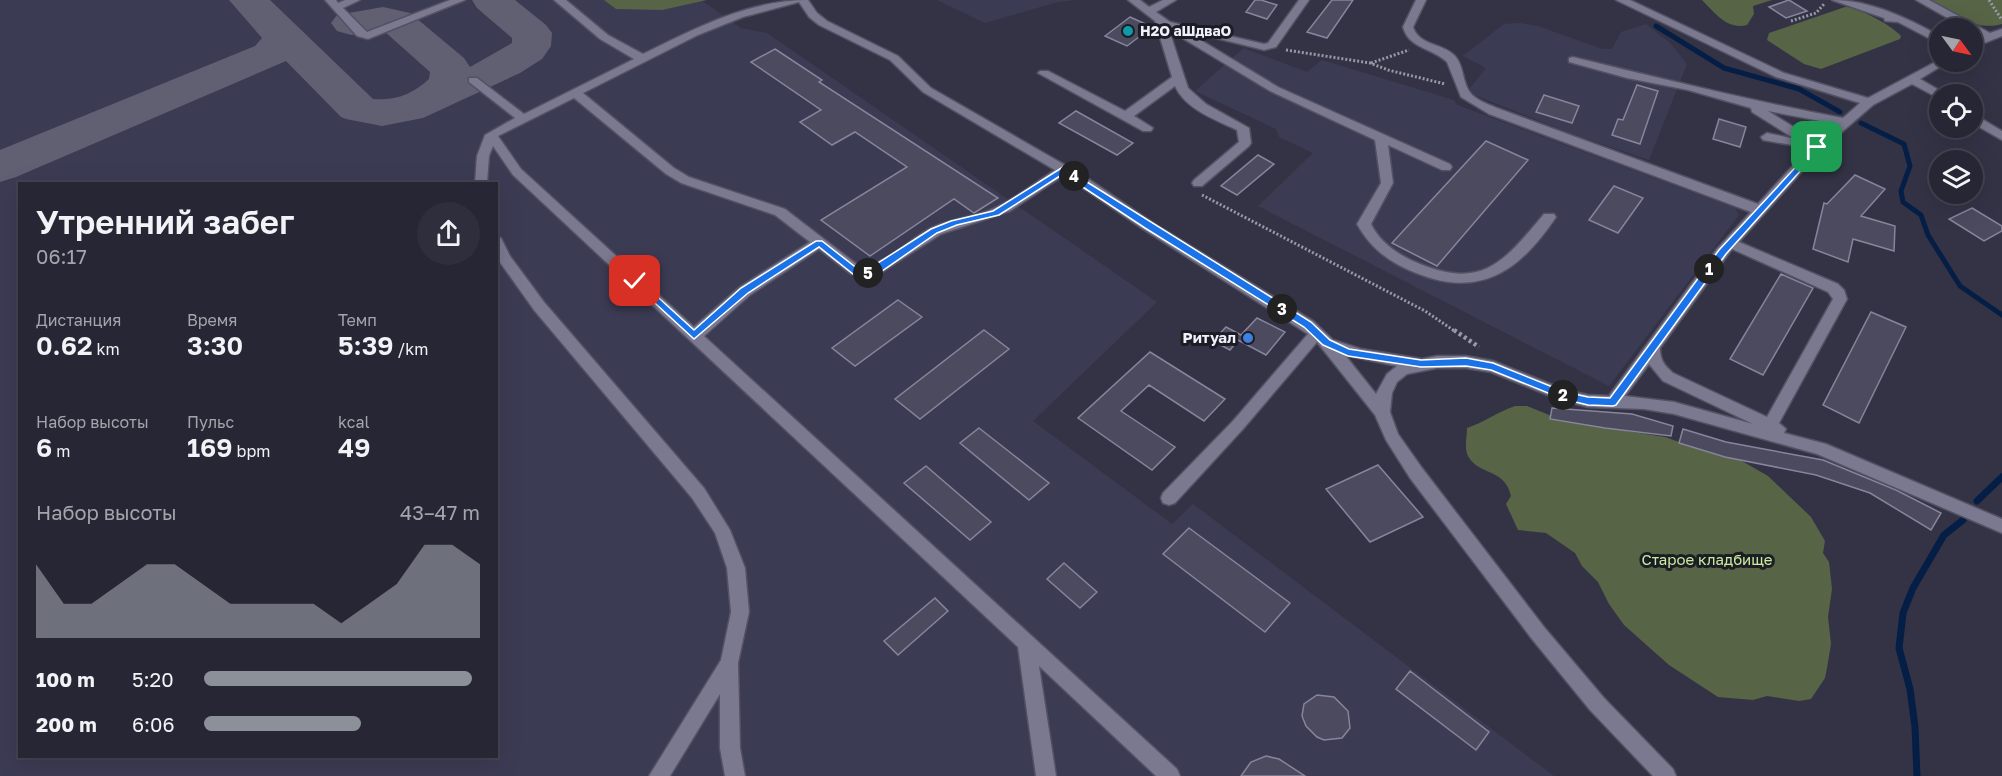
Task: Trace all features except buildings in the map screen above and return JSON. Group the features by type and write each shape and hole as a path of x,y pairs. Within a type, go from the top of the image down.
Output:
{"street":[{"path":"334,4 355,0"},
{"path":"334,4 361,34 368,36 460,0"},
{"path":"559,0 604,37 641,58"},
{"path":"481,182 483,156 491,135 641,58 728,19 768,3 795,0"},
{"path":"803,0 813,15 823,23 894,58 927,90 1063,170 1148,226 1308,325 1322,338 1382,412 1391,436 1416,473 1538,633 1597,704 1666,776"},
{"path":"1133,0 1160,20 1274,89 1446,167"},
{"path":"1149,11 1171,0"},
{"path":"1160,20 1264,47 1272,45 1304,0"},
{"path":"1421,0 1408,27 1412,36 1454,62 1463,90 1473,101 1493,111 1760,210"},
{"path":"1621,0 1780,75 1869,102"},
{"path":"1837,0 1929,36"},
{"path":"1921,0 1989,37"},
{"path":"1160,20 1182,89 1189,98 1243,128 1246,134 1245,143 1198,183"},
{"path":"1983,40 2002,32"},
{"path":"1573,60 1627,75 1690,87 1745,103 1845,122"},
{"path":"1613,402 1730,243 1817,147 1869,102 1929,69"},
{"path":"1044,73 1147,128"},
{"path":"1126,116 1179,78"},
{"path":"1911,78 1929,89"},
{"path":"473,80 523,119"},
{"path":"576,93 670,171 685,180 780,212 856,272 868,273 879,269 934,231 954,223 996,213 1063,170"},
{"path":"1745,103 1817,147"},
{"path":"1983,124 2002,136"},
{"path":"491,135 517,172 1170,776"},
{"path":"1767,137 1817,147"},
{"path":"1381,138 1387,183 1385,191 1369,212 1364,224 1368,234 1381,249 1428,274 1467,280 1486,276 1502,268 1515,257 1549,217"},
{"path":"694,336 745,291 819,243"},
{"path":"1730,243 1833,288 1839,294 1840,299 1770,425"},
{"path":"498,245 504,258 539,306 698,493 722,530 736,568 740,612 729,663 730,748 735,776"},
{"path":"1322,338 1348,352 1367,357 1421,364 1466,362 1493,367 1563,395 1588,401 1644,403 1674,408 1820,449"},
{"path":"1169,498 1322,338"},
{"path":"1653,346 1652,360 1668,377 1820,449 2002,526"},
{"path":"1382,412 1384,393 1392,378 1403,369 1421,364"},
{"path":"1026,643 1046,776"},
{"path":"659,776 729,663"}],"path":[{"path":"1791,21 1816,13 1828,0"},
{"path":"1989,0 2002,20"},
{"path":"1994,7 2002,8"},
{"path":"1370,63 1404,53 1420,42"},
{"path":"1264,47 1370,63 1395,72 1422,76 1463,90"},
{"path":"1198,183 1196,189 1199,193 1425,311 1484,351"}],"shaded area":[{"path":"0,0 701,0 741,28 767,33 1157,302 1033,421 1172,524 1193,504 1554,776 0,776"},
{"path":"937,0 1075,0 1058,2 985,23"},
{"path":"1520,23 1538,26 1602,49 1612,49 1621,32 1646,24 1670,43 1687,64 1649,160 1572,134 1472,94 1470,88 1486,68 1463,56 1504,24"},
{"path":"1244,48 1307,72 1322,60 1454,100 1457,105 1735,208 1739,215 1609,386 1258,206 1313,153 1279,137 1276,129 1195,91"}],"green space":[{"path":"604,0 707,0 662,10 616,9"},
{"path":"1702,0 1772,0 1753,6 1754,14 1747,25 1740,26 1727,23"},
{"path":"1926,0 2002,0 2002,24 1983,25 1983,18 1959,18"},
{"path":"1845,7 1859,10 1883,22 1901,36 1900,39 1821,69 1804,64 1767,40 1769,33"},
{"name":"Старое кладбище","path":"1515,406 1527,406 1564,421 1665,437 1742,461 1768,476 1811,517 1825,541 1823,553 1829,562 1832,589 1828,617 1831,644 1827,668 1825,678 1811,699 1799,701 1767,696 1753,700 1718,697 1669,665 1624,625 1609,604 1598,582 1582,566 1575,553 1546,533 1518,530 1506,504 1511,496 1508,487 1498,476 1473,462 1468,456 1466,446 1467,428"}],"waterway":[{"path":"1656,26 1724,68 1799,89 1840,112"},
{"path":"1861,123 1904,144 1910,166 1901,191 1903,202 1921,215 1928,235 1960,286 2002,315"},
{"path":"1977,501 2002,477"},
{"path":"1917,776 1915,727 1910,689 1899,648 1903,613 1913,588 1944,535 1963,520"}],"taxiway":[{"path":"248,0 283,36"},
{"path":"424,103 506,65 528,50 532,42 532,33 491,0"},
{"path":"351,23 383,19 396,21 449,67 452,75 446,84 424,103"},
{"path":"0,167 269,55 280,45 283,36"},
{"path":"283,36 356,108 387,113 424,103"}],"place":[{"name":"H2O аШдваО","path":"1128,31"},
{"name":"Ритуал","path":"1248,338"}],"route":[{"path":"635,281 694,336 745,291 819,243 856,272 868,273 879,269 934,231 954,223 996,213 1063,170 1080,179 1148,226 1308,325 1327,343 1348,352 1367,357 1421,364 1466,362 1493,367 1563,395 1588,401 1613,402 1722,252 1817,147"}]}
